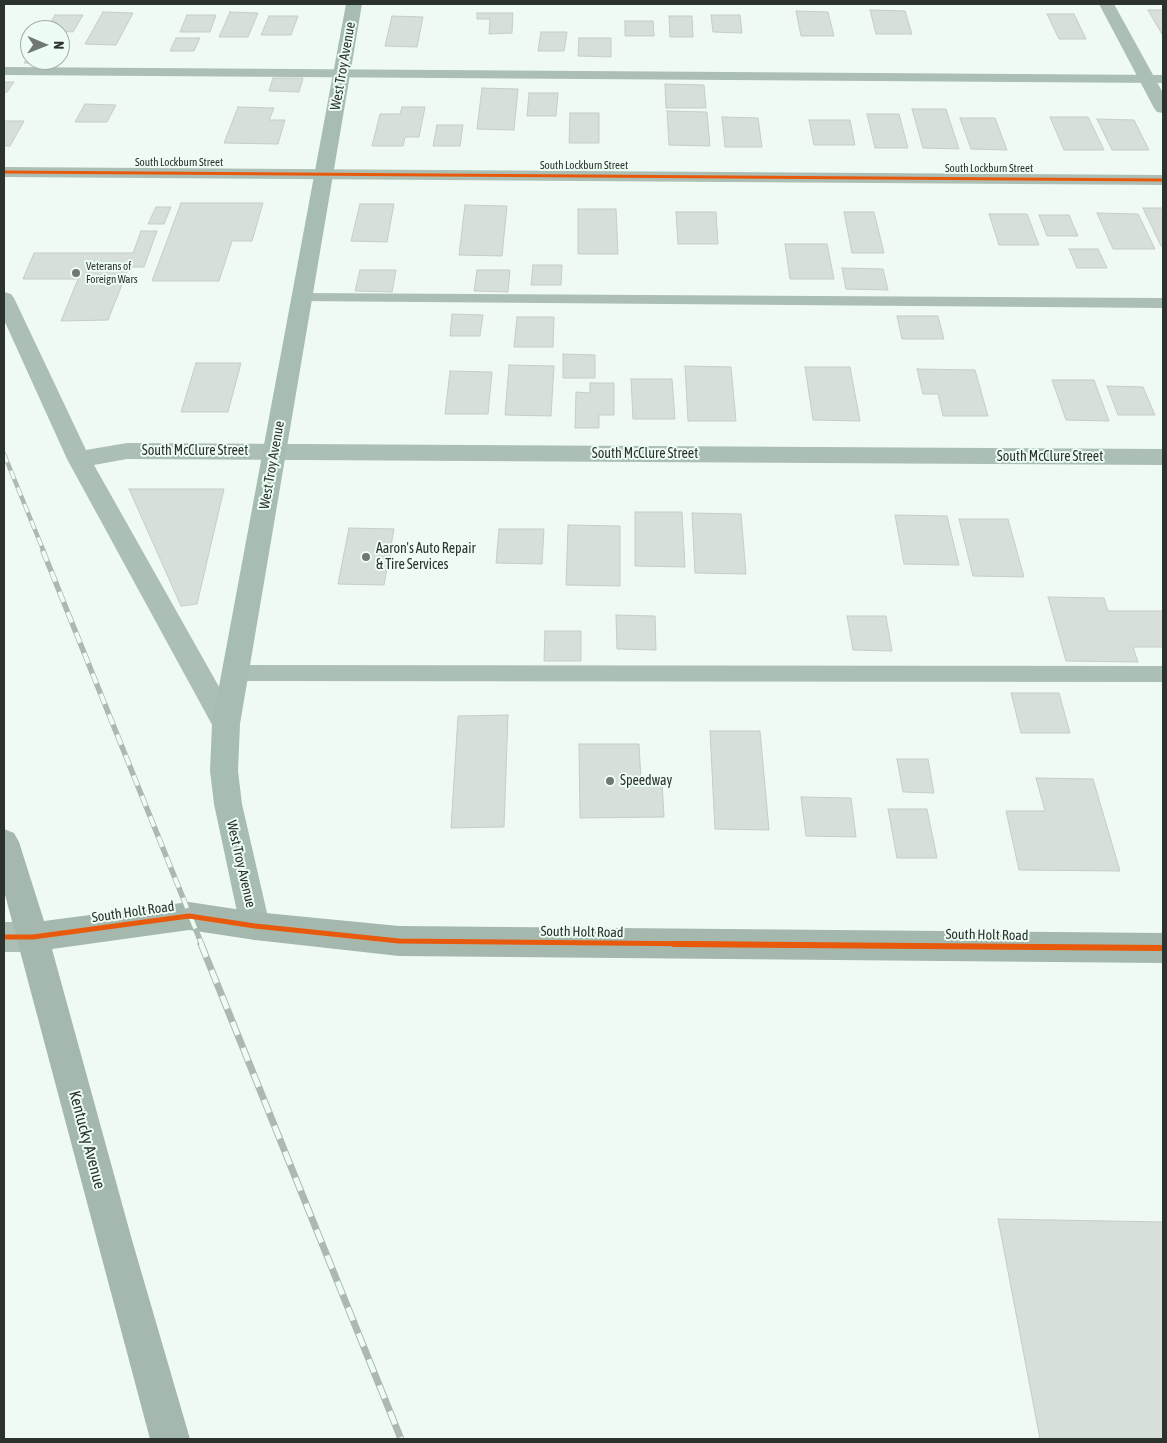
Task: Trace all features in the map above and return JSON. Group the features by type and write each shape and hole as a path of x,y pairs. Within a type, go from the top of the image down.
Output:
{"main road":[{"name":"Kentucky Avenue","path":"4,842 18,937 114,1240 170,1439"},
{"name":"South Holt Road","path":"18,937 189,916 255,926 399,940 1163,948"}],"street":[{"name":"West Troy Avenue","path":"255,926 228,804 224,770 226,724 354,4"},
{"path":"1106,4 1155,79 1163,108"},
{"name":"South Lockburn Street","path":"4,172 1163,180"},
{"path":"4,298 79,459 226,724"},
{"name":"South McClure Street","path":"79,459 127,451 1163,458"}],"lane":[{"path":"4,71 1155,79"},
{"path":"301,298 1163,303"},
{"path":"235,673 1163,674"}],"building":[{"path":"870,10 905,11 912,34 876,34"},
{"path":"1148,10 1163,10 1163,36"},
{"path":"796,11 828,12 834,36 801,36"},
{"path":"103,12 133,13 116,45 85,44"},
{"path":"230,12 258,13 248,37 219,37"},
{"path":"477,13 513,13 512,33 489,34 490,19 477,19"},
{"path":"1047,14 1074,14 1086,39 1059,39"},
{"path":"55,15 83,15 73,32 70,32 70,20 52,20"},
{"path":"187,15 216,15 210,32 180,32"},
{"path":"711,15 740,15 742,33 713,32"},
{"path":"269,16 298,16 291,35 261,35"},
{"path":"392,16 423,17 417,47 385,46"},
{"path":"669,16 692,16 693,37 670,37"},
{"path":"625,21 653,21 654,36 625,36"},
{"path":"541,32 567,32 564,51 538,51"},
{"path":"176,38 200,38 194,51 170,51"},
{"path":"579,38 611,38 611,57 578,56"},
{"path":"273,78 303,78 299,92 269,91"},
{"path":"4,82 14,82 7,92 4,92"},
{"path":"665,84 704,85 706,108 666,108"},
{"path":"482,88 518,89 514,130 477,129"},
{"path":"529,93 558,93 556,116 527,116"},
{"path":"85,104 116,105 107,122 75,122"},
{"path":"238,107 274,108 269,120 285,120 278,144 224,143"},
{"path":"402,107 425,107 419,137 405,137 403,146 372,146 380,114 400,114"},
{"path":"912,109 946,109 959,149 923,148"},
{"path":"667,111 707,112 710,146 669,145"},
{"path":"570,113 599,113 599,143 569,143"},
{"path":"867,114 899,114 908,148 875,148"},
{"path":"722,117 758,118 762,147 725,147"},
{"path":"1050,117 1088,117 1104,150 1064,150"},
{"path":"960,118 995,118 1007,150 971,149"},
{"path":"1097,119 1134,120 1149,150 1112,150"},
{"path":"809,120 850,120 855,145 814,145"},
{"path":"4,121 24,121 10,146 4,146"},
{"path":"437,125 463,125 460,146 433,146"},
{"path":"181,203 263,203 252,241 232,241 219,281 152,281"},
{"path":"360,204 394,204 387,242 351,241"},
{"path":"465,205 507,206 502,256 459,255"},
{"path":"156,207 171,207 164,224 148,224"},
{"path":"1143,208 1163,208 1163,246 1161,246"},
{"path":"578,209 616,209 618,254 578,254"},
{"path":"676,212 716,212 718,244 678,244"},
{"path":"844,212 874,212 884,253 852,253"},
{"path":"1097,213 1138,214 1155,249 1113,249"},
{"path":"989,214 1027,214 1039,245 999,245"},
{"path":"1039,215 1069,215 1078,236 1047,236"},
{"name":"Veterans of Foreign Wars","path":"141,231 157,231 144,267 129,267 108,320 61,321 78,279 23,279 34,253 133,253"},
{"path":"785,244 827,244 834,279 790,279"},
{"path":"1069,249 1098,249 1107,268 1077,268"},
{"path":"533,265 562,265 561,285 531,285"},
{"path":"842,268 883,269 888,290 846,289"},
{"path":"360,270 396,270 392,292 355,291"},
{"path":"477,270 510,270 508,292 474,291"},
{"path":"452,314 483,315 480,336 450,336"},
{"path":"897,316 938,316 944,339 902,339"},
{"path":"517,317 554,317 553,347 514,347"},
{"path":"563,354 595,355 595,378 563,378"},
{"path":"196,363 241,363 228,412 181,412"},
{"path":"509,365 554,366 551,416 505,415"},
{"path":"685,366 731,367 736,421 688,421"},
{"path":"805,367 850,367 860,421 813,420"},
{"path":"917,369 975,370 988,416 943,416 938,394 923,394"},
{"path":"450,371 492,372 488,414 445,414"},
{"path":"631,379 672,379 675,419 633,419"},
{"path":"1052,380 1094,380 1109,421 1066,420"},
{"path":"590,383 614,383 614,415 599,415 599,428 575,428 576,392 590,393"},
{"path":"1107,386 1143,387 1155,415 1118,415"},
{"path":"129,489 224,489 197,604 181,606"},
{"path":"635,512 682,512 685,567 635,566"},
{"path":"692,513 741,514 746,574 695,573"},
{"path":"895,515 947,516 959,565 904,564"},
{"path":"959,519 1008,519 1024,577 973,576"},
{"path":"568,525 620,526 620,586 566,585"},
{"name":"Aaron's Auto Repair & Tire Services","path":"349,528 394,529 384,585 338,584"},
{"path":"499,529 544,529 542,564 496,563"},
{"path":"1048,597 1104,598 1108,611 1163,611 1163,647 1133,647 1138,662 1066,661"},
{"path":"616,615 655,616 656,650 617,649"},
{"path":"847,616 886,616 892,651 853,650"},
{"path":"545,631 581,631 581,661 544,661"},
{"path":"1011,693 1059,693 1070,733 1021,733"},
{"path":"508,715 504,827 451,828 458,716"},
{"path":"710,731 760,731 769,830 715,829"},
{"name":"Speedway","path":"579,744 639,744 641,781 662,781 664,817 580,818"},
{"path":"897,759 928,759 934,793 903,792"},
{"path":"1036,778 1093,779 1120,871 1019,870 1006,811 1045,811"},
{"path":"801,797 851,798 856,837 806,836"},
{"path":"888,809 927,809 937,858 897,858"},
{"path":"998,1219 1163,1222 1163,1439 1040,1439"}],"railway":[{"path":"4,454 44,552"},
{"path":"43,551 202,945"},
{"path":"201,944 401,1439"}],"cycle path":[{"path":"4,172 1163,180"},
{"path":"4,937 33,937 189,916 255,926 399,941 1163,948"}],"place":[{"name":"Veterans of Foreign Wars","path":"76,273"},
{"name":"Aaron's Auto Repair & Tire Services","path":"366,557"},
{"name":"Speedway","path":"610,781"}]}
